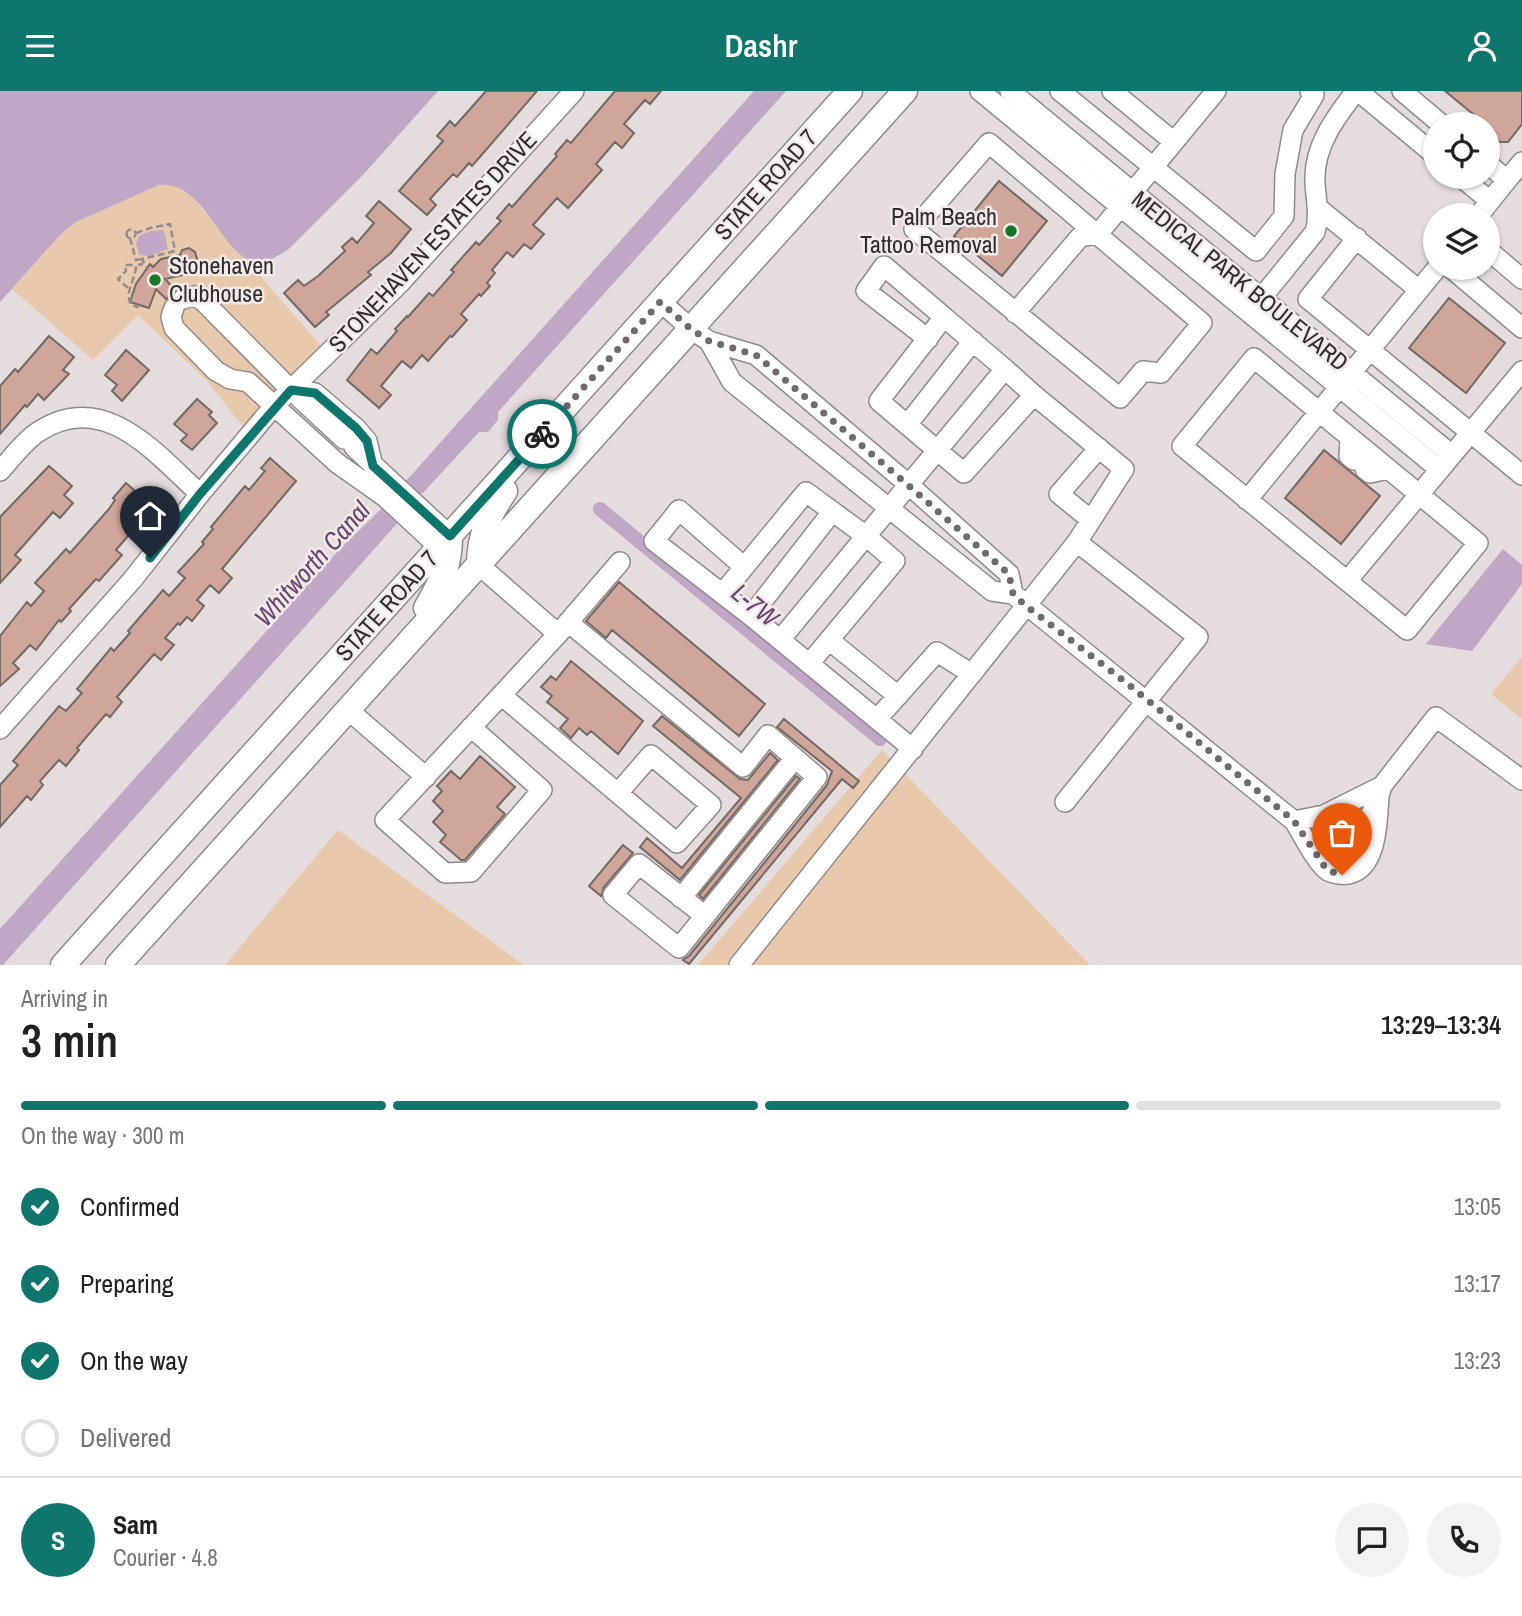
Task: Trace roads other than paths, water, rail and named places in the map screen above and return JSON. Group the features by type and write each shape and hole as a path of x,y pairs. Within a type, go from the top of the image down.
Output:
{"main road":[{"name":"STATE ROAD 7","path":"63,965 850,91"},
{"path":"820,187 887,91"},
{"name":"STATE ROAD 7","path":"118,965 479,565 700,335 820,187 905,91"},
{"path":"479,565 481,535 490,513 544,431"},
{"path":"401,651 446,573 450,555 445,542"}],"street":[{"name":"STONEHAVEN ESTATES DRIVE","path":"0,729 133,579 274,406 400,284 574,91"},
{"name":"MEDICAL PARK BOULEVARD","path":"980,91 1022,114 1446,462"},
{"name":"MEDICAL PARK BOULEVARD","path":"1010,91 1022,114"},
{"path":"1060,91 1256,251 1284,216 1285,174 1293,130 1314,95 1310,91"},
{"path":"1112,91 1176,139"},
{"path":"1127,91 1176,139"},
{"path":"1015,313 1080,237 1098,235 1216,91"},
{"path":"1255,306 1315,232 1319,219 1315,171 1322,142 1357,91 1423,145"},
{"path":"1402,91 1427,112"},
{"path":"989,143 1098,235 1202,323 1161,373 1143,371 1120,398 914,229 989,143"},
{"path":"1489,203 1522,162"},
{"path":"1500,174 1507,180"},
{"path":"1470,189 1481,203"},
{"path":"1317,207 1419,290"},
{"path":"1357,238 1308,299 1522,475"},
{"path":"1500,260 1522,279"},
{"path":"739,965 972,674 1019,599 1077,542 1124,469 884,267 866,291 928,339"},
{"path":"1247,500 1427,280"},
{"path":"1465,280 1522,328"},
{"path":"390,492 337,463 248,382 230,379 216,371 174,328 171,317 179,304 194,296 203,301 291,390 342,431 373,466 390,492 445,542"},
{"path":"660,302 700,335 732,382 992,591 1019,599 1294,821 1327,870 1342,875 1358,872 1367,859 1374,839 1381,792"},
{"path":"944,317 879,401 964,473 1034,395"},
{"path":"700,335 756,355 1009,574 1019,599"},
{"path":"907,425 972,341"},
{"path":"1254,358 1350,439 1478,543 1407,631 1182,446 1254,358"},
{"path":"248,382 265,364"},
{"path":"780,640 1005,369"},
{"path":"1347,581 1522,370"},
{"path":"0,471 27,441 40,431 70,419 95,419 118,425 133,433 200,494"},
{"path":"314,442 342,431 367,441 373,466"},
{"path":"1350,439 1349,456 1370,473 1388,469"},
{"path":"1091,520 1059,494 1099,448"},
{"path":"722,594 806,492 866,536 895,561 809,664"},
{"path":"743,566 679,510 654,541 751,616 913,749"},
{"path":"751,616 832,512"},
{"path":"1065,802 1198,637 1077,542"},
{"path":"471,727 542,790 471,872 445,873 385,820 426,777 471,727 563,628 620,562"},
{"path":"479,565 743,767 768,736 817,777 705,916 678,948 612,895 639,864 705,916"},
{"path":"829,640 898,696"},
{"path":"877,719 937,652 972,674"},
{"path":"501,695 677,843 711,805 651,755 618,793"},
{"path":"347,709 426,777"},
{"path":"1308,844 1328,854 1339,854 1354,842 1381,792 1436,717 1522,781"},
{"path":"681,898 795,758"},
{"path":"1294,821 1324,815 1381,792"},
{"path":"1342,806 1358,821 1360,831"}],"waterway":[{"name":"L-7W","path":"600,509 880,739"}],"place":[{"name":"Palm Beach Tattoo Removal","path":"1011,231"},
{"name":"Stonehaven Clubhouse","path":"155,280"}],"water label":[{"name":"Whitworth Canal","path":"312,564"}]}
